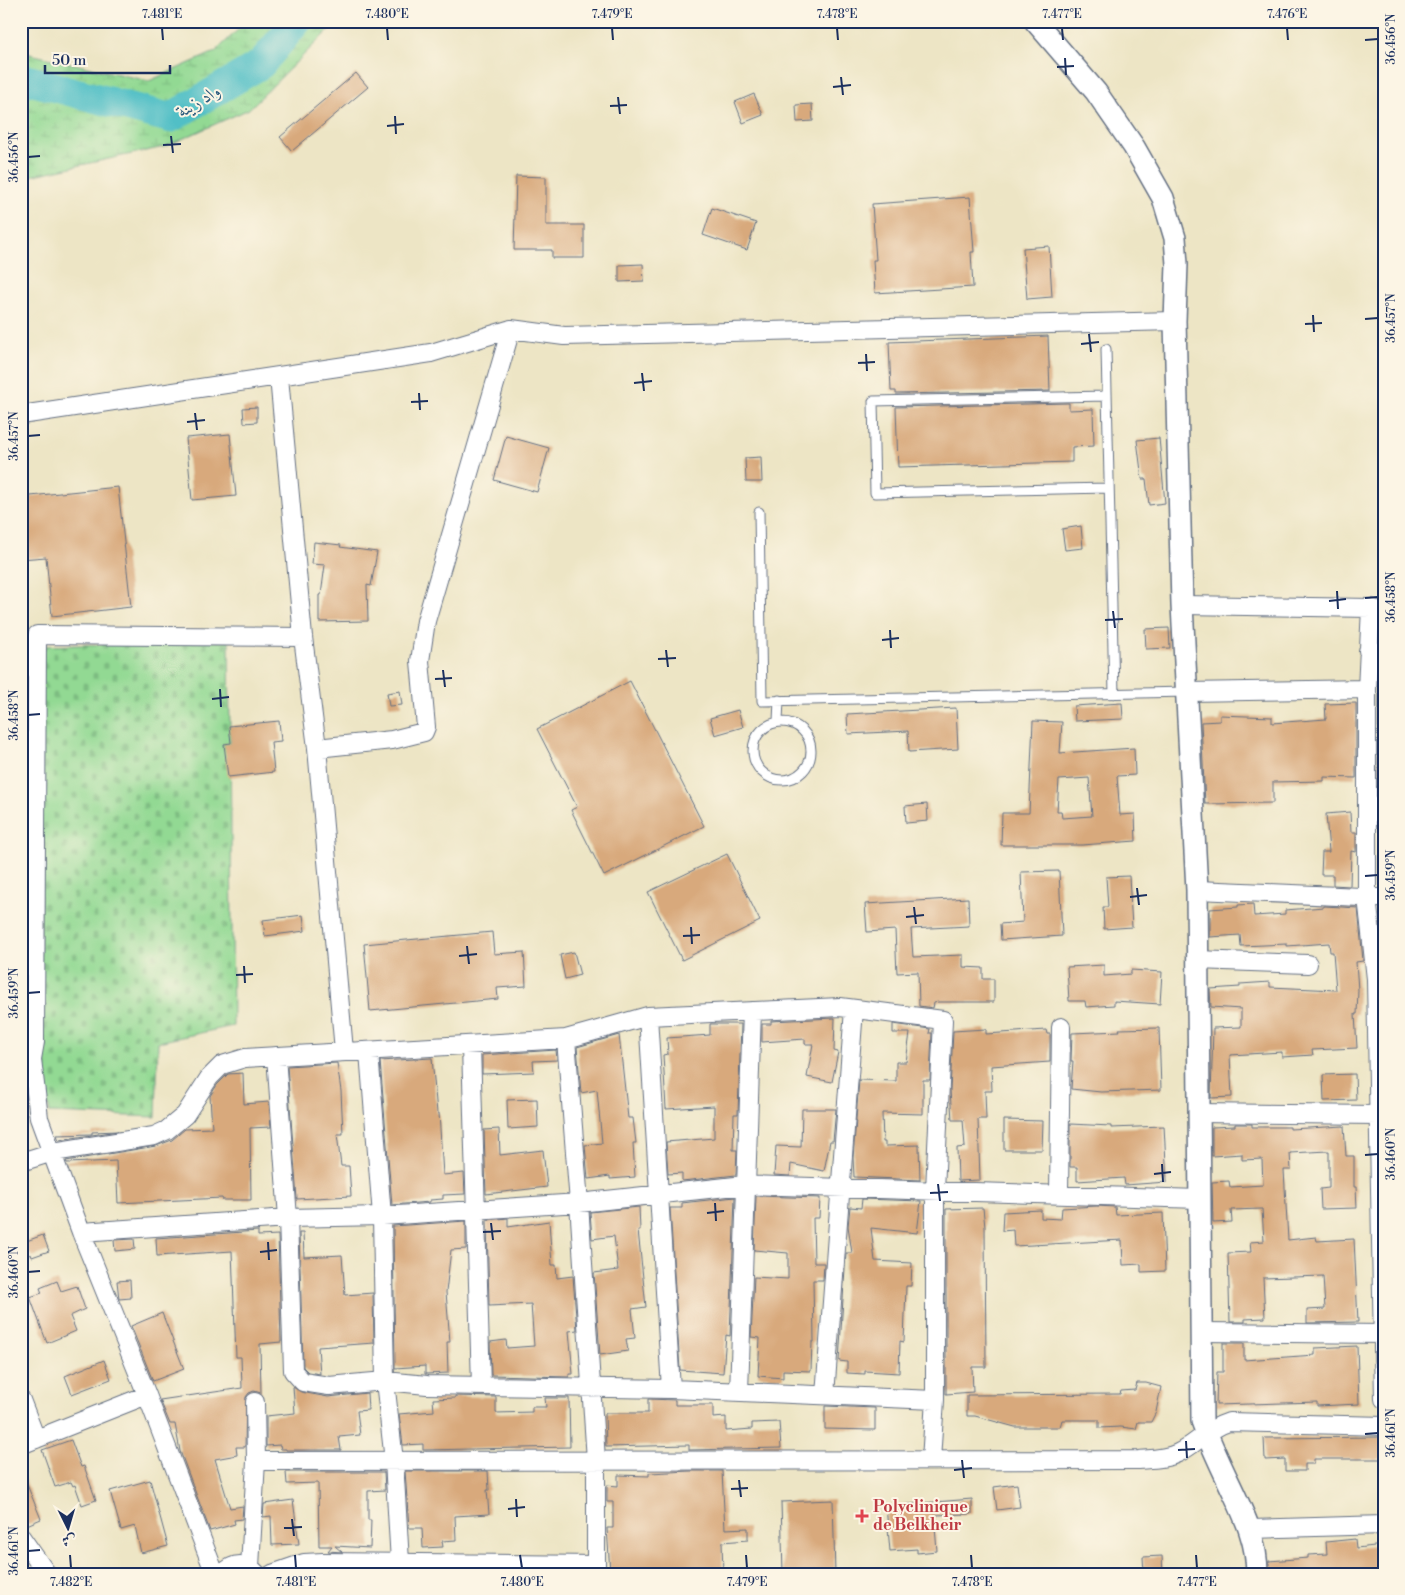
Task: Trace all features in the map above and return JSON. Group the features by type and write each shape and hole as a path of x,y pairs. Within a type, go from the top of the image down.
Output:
{"street":[{"path":"1035,21 1096,92 1134,147 1163,198 1175,238 1175,321 1182,605 1197,890 1202,1421 1250,1529 1257,1562 1257,1574"},
{"path":"21,415 279,378 431,353 511,329 564,336 1175,321"},
{"path":"317,748 392,740 424,732 426,727 420,661 426,621 511,329"},
{"path":"279,378 304,637 317,748 344,1051"},
{"path":"1182,605 1377,610 1376,652 1367,689 1376,734 1376,898 1380,979 1378,1115 1384,1399"},
{"path":"215,1574 147,1395 81,1232 39,1118 33,1067 35,1042 37,635 304,637"},
{"path":"1187,692 1367,689"},
{"path":"21,800 36,816"},
{"path":"1197,890 1376,898"},
{"path":"1197,960 1308,964"},
{"path":"21,1162 52,1152 154,1136 167,1130 184,1115 209,1078 222,1065 245,1058 566,1039 648,1016 840,1007 943,1020 934,1190 935,1400 931,1460"},
{"path":"825,1396 854,1009"},
{"path":"739,1392 752,1011"},
{"path":"648,1016 671,1389"},
{"path":"1059,1194 1061,1027"},
{"path":"272,1574 304,1563 323,1562 400,1562 595,1570 596,1460 566,1039"},
{"path":"471,1046 481,1386"},
{"path":"370,1052 382,1216 385,1381 394,1460 400,1562 414,1574"},
{"path":"276,1056 288,1218 293,1372 303,1382 329,1386 385,1381 427,1386 671,1389 935,1400"},
{"path":"1199,1113 1378,1115"},
{"path":"81,1232 288,1218 382,1216 579,1204 745,1185 1200,1199"},
{"path":"1201,1332 1383,1334"},
{"path":"21,1400 29,1442 147,1395"},
{"path":"223,1574 231,1567 238,1565 254,1570 255,1402"},
{"path":"256,1461 1139,1460 1162,1458 1178,1453 1216,1426 1229,1422 1384,1426"},
{"path":"1250,1529 1384,1525"},
{"path":"21,1537 47,1573 58,1574"}],"lane":[{"path":"1106,349 1114,694"},
{"path":"1107,396 873,401 875,492 1109,488"},
{"path":"759,512 762,701 1187,692"},
{"path":"778,721 779,700"},
{"path":"778,721 797,725 809,739 811,757 802,773 784,781 766,777 754,763 752,744 762,728 778,721"}],"green space":[{"path":"247,21 338,21 249,109 164,147 21,178 21,52 149,81 215,52"},
{"path":"229,641 233,1026 158,1042 156,1117 50,1113 40,1063 41,646"}],"building":[{"path":"356,73 368,87 292,151 280,137"},
{"path":"754,94 763,115 743,123 735,102"},
{"path":"812,104 813,121 797,122 796,105"},
{"path":"516,176 546,177 546,225 584,225 584,258 552,258 552,250 514,250"},
{"path":"970,197 974,252 971,252 973,287 875,293 873,260 876,260 872,204"},
{"path":"712,208 756,223 747,250 703,235"},
{"path":"1049,246 1052,297 1027,299 1023,248"},
{"path":"643,264 644,281 619,282 619,265"},
{"path":"1048,336 1050,391 896,394 896,391 891,391 889,342"},
{"path":"1069,403 1069,410 1093,409 1094,446 1072,447 1072,462 898,467 896,407"},
{"path":"257,407 257,422 244,423 243,408"},
{"path":"230,434 236,496 192,500 186,438"},
{"path":"506,436 549,448 537,492 494,480"},
{"path":"1159,438 1165,503 1149,505 1146,479 1142,479 1137,440"},
{"path":"761,457 762,482 746,482 745,458"},
{"path":"118,487 131,607 52,616 46,557 21,559 21,497"},
{"path":"1081,526 1083,548 1065,550 1062,529"},
{"path":"314,542 377,552 371,586 367,585 368,621 319,622 319,595 321,595 325,565 312,564"},
{"path":"1169,628 1170,648 1146,649 1145,629"},
{"path":"1379,662 1384,663 1384,800 1378,800"},
{"path":"630,681 704,826 604,876 571,810 577,807 537,729"},
{"path":"400,691 402,705 389,706 387,693"},
{"path":"1122,703 1123,719 1075,721 1074,706"},
{"path":"1356,703 1356,778 1324,777 1324,781 1273,782 1273,803 1205,804 1201,722 1220,721 1220,715 1272,717 1272,723 1326,719 1325,704"},
{"path":"956,708 958,749 909,752 908,731 848,734 847,714"},
{"path":"738,710 743,727 715,735 710,718"},
{"path":"279,721 281,741 271,742 274,772 228,777 224,744 231,743 229,726"},
{"path":"1033,721 1062,722 1060,753 1134,748 1135,775 1117,776 1120,815 1135,814 1136,841 1082,845 1001,845 1002,813 1029,813","holes":["1089,778 1092,816 1062,818 1061,811 1057,811 1059,780"]},
{"path":"927,804 928,821 906,823 905,806"},
{"path":"1350,812 1351,832 1356,832 1356,852 1351,851 1350,886 1333,885 1333,875 1321,875 1322,852 1329,852 1326,814"},
{"path":"727,854 760,921 682,960 648,892"},
{"path":"1059,871 1062,936 1001,940 1000,924 1023,922 1021,872"},
{"path":"1129,876 1132,927 1104,929 1103,907 1108,907 1106,877"},
{"path":"968,898 969,926 911,929 913,957 963,955 963,967 983,968 983,979 994,979 994,1002 938,1002 934,1003 933,1008 919,1006 918,972 897,973 895,930 867,932 865,904"},
{"path":"1253,904 1254,916 1285,914 1285,910 1324,906 1358,908 1363,961 1356,962 1358,990 1357,1014 1355,1014 1357,1048 1312,1050 1313,1055 1282,1057 1282,1052 1230,1055 1232,1097 1211,1098 1213,1028 1241,1027 1241,1009 1211,1007 1210,989 1270,982 1270,987 1336,990 1333,952 1330,952 1329,943 1287,946 1287,944 1241,946 1240,935 1210,937 1210,909"},
{"path":"303,915 305,931 265,936 263,920"},
{"path":"492,932 494,954 524,952 526,986 497,988 498,999 370,1011 364,944"},
{"path":"574,952 580,975 565,979 560,955"},
{"path":"1104,965 1104,976 1131,974 1131,970 1162,972 1160,1004 1114,1001 1114,1005 1086,1007 1085,1001 1069,1001 1067,967"},
{"path":"835,1018 834,1051 838,1052 832,1082 807,1077 813,1044 805,1044 805,1039 762,1042 762,1024 771,1024 771,1021"},
{"path":"710,1024 741,1024 738,1114 734,1114 733,1150 737,1150 736,1175 682,1181 682,1173 668,1174 666,1142 714,1138 714,1106 666,1109 663,1055 668,1054 667,1038 710,1035"},
{"path":"893,1024 930,1029 929,1033 932,1033 930,1080 923,1080 923,1114 882,1113 883,1142 885,1142 885,1146 919,1145 920,1180 854,1177 853,1158 859,1080 896,1081 896,1062 906,1062 910,1033 893,1033"},
{"path":"1159,1028 1161,1090 1101,1092 1071,1089 1072,1033"},
{"path":"986,1029 986,1034 1046,1030 1047,1034 1050,1034 1050,1062 991,1066 992,1091 985,1091 986,1119 978,1119 980,1180 958,1181 957,1148 965,1147 963,1120 952,1120 950,1090 953,1031"},
{"path":"619,1035 628,1118 633,1118 636,1143 633,1143 635,1177 610,1179 610,1176 588,1179 585,1145 602,1143 597,1090 581,1093 577,1047"},
{"path":"556,1050 557,1060 533,1061 534,1072 482,1074 482,1055"},
{"path":"432,1058 437,1113 439,1113 443,1175 464,1173 465,1194 443,1195 443,1199 430,1200 430,1202 392,1205 380,1061"},
{"path":"337,1063 341,1091 343,1134 337,1134 341,1166 349,1166 351,1196 297,1199 287,1066"},
{"path":"243,1073 244,1104 269,1102 271,1127 250,1128 251,1200 223,1200 222,1198 118,1203 116,1161 67,1163 66,1161 156,1146 172,1140 185,1129 212,1128 210,1096 217,1085 228,1074"},
{"path":"1355,1074 1356,1100 1324,1101 1323,1075"},
{"path":"537,1099 538,1127 508,1129 507,1100"},
{"path":"802,1109 836,1109 833,1141 830,1141 824,1171 791,1164 790,1176 774,1175 776,1146 801,1147"},
{"path":"1004,1120 1043,1121 1042,1150 1004,1150"},
{"path":"1070,1124 1111,1126 1111,1128 1164,1126 1167,1182 1125,1185 1124,1178 1077,1181 1077,1167 1070,1167"},
{"path":"1235,1124 1252,1124 1252,1127 1290,1127 1290,1129 1344,1126 1346,1156 1354,1156 1354,1187 1356,1187 1357,1208 1321,1209 1320,1189 1329,1188 1329,1151 1290,1153 1291,1170 1284,1170 1288,1240 1316,1237 1317,1241 1354,1239 1358,1322 1307,1323 1307,1310 1325,1309 1323,1276 1263,1278 1265,1318 1245,1319 1245,1322 1230,1322 1228,1253 1251,1252 1250,1242 1264,1241 1262,1209 1231,1210 1232,1222 1213,1223 1212,1182 1229,1181 1230,1187 1263,1185 1262,1159 1242,1160 1242,1154 1212,1156 1212,1127 1235,1126"},
{"path":"499,1129 500,1155 543,1150 547,1187 486,1194 484,1130"},
{"path":"118,1131 59,1140 57,1135 92,1134 92,1132"},
{"path":"756,1196 820,1198 819,1218 813,1218 814,1263 824,1263 823,1280 813,1280 814,1342 812,1342 811,1371 783,1370 783,1378 758,1376 760,1338 751,1337 754,1277 788,1279 788,1253 754,1250"},
{"path":"735,1197 730,1336 726,1335 723,1373 680,1370 670,1208 682,1208 682,1203"},
{"path":"862,1199 921,1201 917,1233 871,1228 875,1261 912,1263 911,1286 906,1286 904,1342 900,1341 899,1373 865,1371 865,1374 847,1373 847,1362 839,1361 846,1253 852,1253 848,1226 850,1207 861,1208"},
{"path":"639,1207 640,1230 638,1230 646,1307 632,1309 635,1338 626,1339 628,1351 600,1355 594,1273 618,1270 614,1236 592,1239 590,1212"},
{"path":"1115,1207 1116,1215 1163,1213 1165,1271 1141,1272 1141,1264 1123,1265 1122,1240 1014,1246 1013,1230 1002,1231 1003,1212 1041,1210 1041,1218 1061,1219 1062,1208"},
{"path":"983,1208 985,1227 986,1367 972,1367 973,1392 946,1394 946,1209"},
{"path":"508,1218 508,1227 549,1221 552,1265 556,1265 557,1278 573,1276 577,1330 569,1331 573,1374 569,1374 569,1377 491,1375 490,1342 506,1340 507,1348 534,1346 531,1304 489,1306 487,1220"},
{"path":"466,1221 466,1249 451,1250 446,1292 450,1342 447,1342 448,1373 425,1374 425,1366 395,1368 393,1226"},
{"path":"258,1231 258,1236 278,1235 281,1342 260,1344 261,1393 254,1391 246,1397 245,1447 236,1447 237,1455 215,1459 230,1508 243,1506 242,1519 234,1520 235,1524 210,1531 180,1451 175,1424 170,1424 160,1400 242,1388 241,1357 236,1357 232,1251 157,1256 156,1238"},
{"path":"299,1233 303,1233 304,1257 342,1255 345,1295 373,1293 374,1343 318,1347 320,1374 308,1372 303,1367"},
{"path":"43,1235 49,1251 32,1257 31,1254 21,1258 21,1243"},
{"path":"134,1239 135,1249 115,1251 114,1240"},
{"path":"130,1280 131,1298 119,1299 117,1281"},
{"path":"57,1281 61,1291 77,1286 85,1309 70,1316 76,1331 47,1343 30,1297 42,1293 40,1288"},
{"path":"162,1313 184,1369 153,1381 131,1326"},
{"path":"1223,1343 1244,1343 1244,1360 1315,1355 1315,1348 1357,1346 1359,1404 1317,1406 1317,1402 1216,1405 1217,1372 1223,1372"},
{"path":"104,1360 111,1379 72,1394 65,1376"},
{"path":"1137,1383 1161,1387 1156,1412 1151,1422 1138,1422 1136,1429 1121,1427 1099,1428 1099,1420 1062,1420 1060,1427 1015,1427 975,1416 967,1416 967,1395 1120,1394 1121,1391 1135,1390"},
{"path":"293,1387 301,1392 328,1397 367,1393 368,1410 357,1411 360,1435 339,1437 341,1450 286,1450 281,1449 280,1445 266,1446 266,1416 295,1413"},
{"path":"455,1396 496,1397 496,1413 532,1412 532,1407 546,1407 545,1398 569,1398 570,1447 423,1450 423,1444 403,1445 399,1414 434,1411 433,1399 455,1398"},
{"path":"648,1399 675,1400 675,1405 713,1405 713,1418 726,1417 726,1431 752,1429 752,1423 779,1422 781,1448 689,1450 689,1445 606,1447 605,1413 648,1413"},
{"path":"825,1406 875,1408 875,1430 825,1429"},
{"path":"1384,1437 1384,1459 1314,1459 1314,1464 1305,1464 1305,1471 1285,1471 1285,1459 1265,1460 1264,1438"},
{"path":"71,1440 81,1467 84,1466 96,1500 82,1505 75,1485 73,1486 71,1482 55,1487 42,1450"},
{"path":"21,1470 41,1519 22,1527 21,1527"},
{"path":"405,1471 488,1471 489,1514 455,1516 456,1540 442,1541 443,1547 423,1548 422,1528 409,1528"},
{"path":"722,1471 725,1529 748,1528 748,1540 722,1542 723,1574 661,1574 661,1570 610,1572 607,1528 613,1528 613,1502 607,1502 607,1485 618,1486 618,1475 649,1476 649,1473"},
{"path":"286,1472 384,1472 385,1490 368,1491 368,1520 371,1520 370,1548 335,1546 342,1552 328,1551 332,1546 319,1546 318,1483 287,1484"},
{"path":"150,1480 168,1546 141,1553 135,1526 121,1530 110,1491"},
{"path":"1017,1484 1020,1507 997,1510 994,1487"},
{"path":"972,1499 972,1514 934,1515 937,1551 917,1553 917,1549 890,1551 886,1506"},
{"path":"293,1500 299,1544 272,1545 271,1516 263,1517 264,1504"},
{"path":"833,1500 835,1574 783,1574 781,1502"},
{"path":"1355,1539 1356,1548 1384,1545 1384,1574 1269,1574 1269,1561 1308,1558 1308,1555 1327,1554 1326,1542"},
{"path":"1162,1556 1163,1574 1144,1574 1143,1557"}],"waterway":[{"name":"واد زينة","path":"21,78 170,118 261,64 297,21"}],"place":[{"name":"Polyclinique de Belkheir","path":"862,1516"}]}
